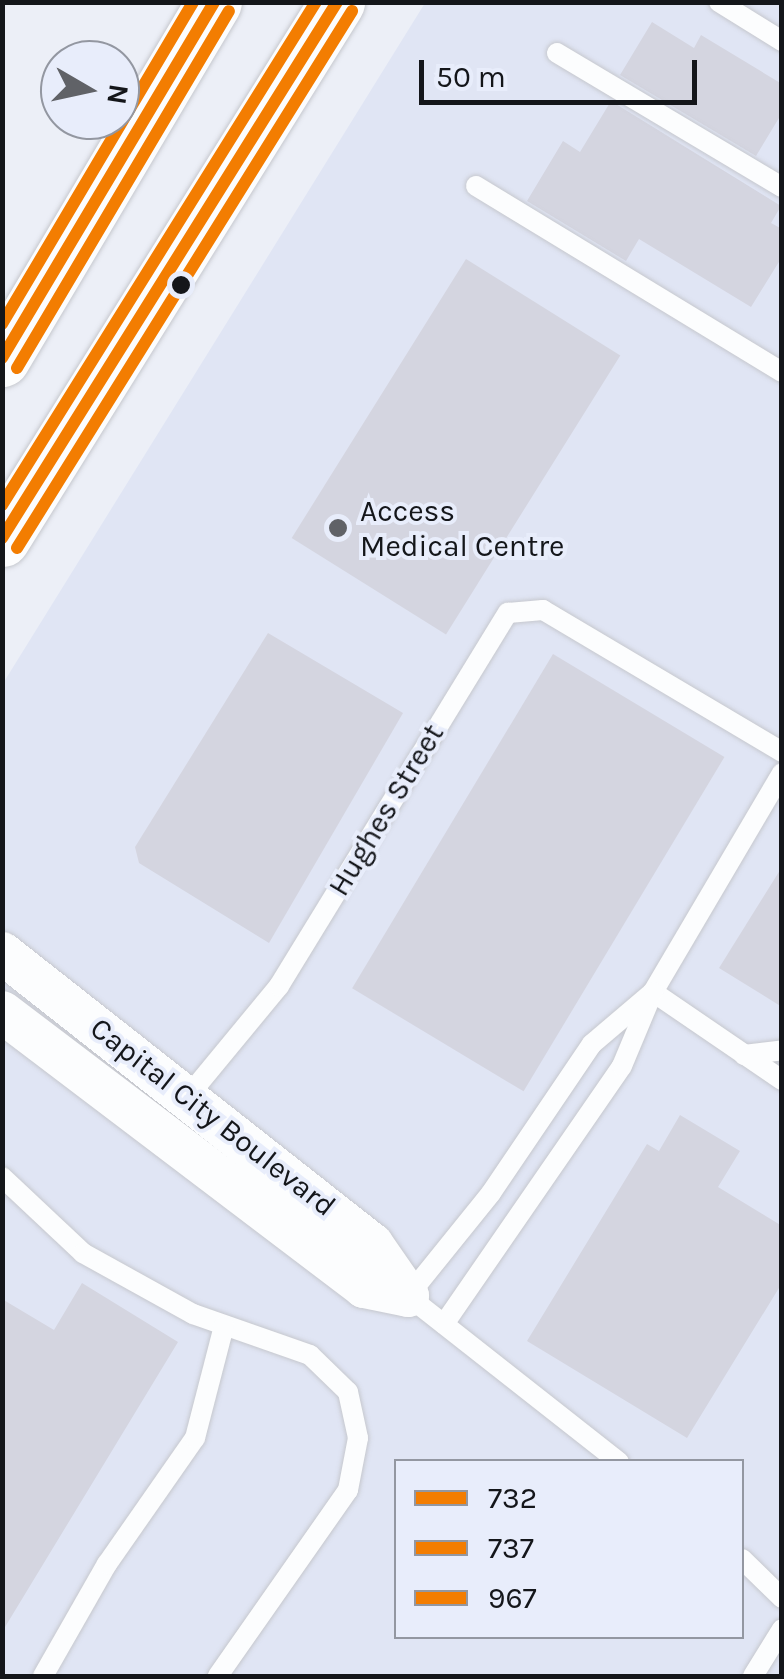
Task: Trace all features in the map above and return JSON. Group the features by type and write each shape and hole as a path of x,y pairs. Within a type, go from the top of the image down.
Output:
{"highway":[{"path":"2,359 214,2"},
{"path":"2,539 338,2"}],"street":[{"name":"Capital City Boulevard","path":"2,953 372,1244 408,1296"},
{"name":"Capital City Boulevard","path":"2,1012 364,1287 408,1296"}],"lane":[{"path":"719,2 782,41"},
{"path":"557,53 782,187"},
{"path":"752,169 782,166"},
{"path":"476,186 782,372"},
{"name":"Hughes Street","path":"187,1098 279,986 508,613 543,610 782,752"},
{"path":"444,1324 622,1066 652,992 782,772"},
{"path":"652,992 782,1080"},
{"path":"614,1459 408,1296 491,1193 592,1044 652,992"},
{"path":"744,1054 782,1050"},
{"path":"158,1132 187,1098"},
{"path":"2,1177 82,1254 224,1326 322,1363 348,1392 358,1438 341,1503 285,1573 218,1676"},
{"path":"42,1676 107,1564 195,1438 224,1326"},
{"path":"744,1561 782,1598"},
{"path":"753,1676 782,1629"}],"shaded area":[{"path":"425,3 781,3 781,1676 3,1676 2,685"}],"building":[{"path":"652,22 694,48 701,35 782,84 782,113 756,156 620,75"},
{"path":"611,101 781,206 771,223 782,229 782,257 751,307 639,239 626,261 527,201 563,141 580,152"},
{"path":"466,259 620,355 446,634 292,538"},
{"path":"268,633 403,713 269,943 139,863 135,847"},
{"path":"553,654 724,757 524,1091 352,988"},
{"path":"782,867 782,1007 719,968"},
{"path":"680,1115 740,1151 718,1187 782,1226 782,1283 687,1438 527,1341 647,1144 659,1151"},
{"path":"82,1283 178,1342 2,1632 2,1299 54,1330"}],"transit line":[{"name":"967","path":"2,324 193,2"},
{"name":"732","path":"2,358 214,2"},
{"name":"967","path":"2,505 316,2"},
{"name":"732","path":"2,538 337,2"},
{"name":"737","path":"17,368 229,11"},
{"name":"737","path":"17,548 352,11"}],"place":[{"name":"Access Medical Centre","path":"338,528"}]}
